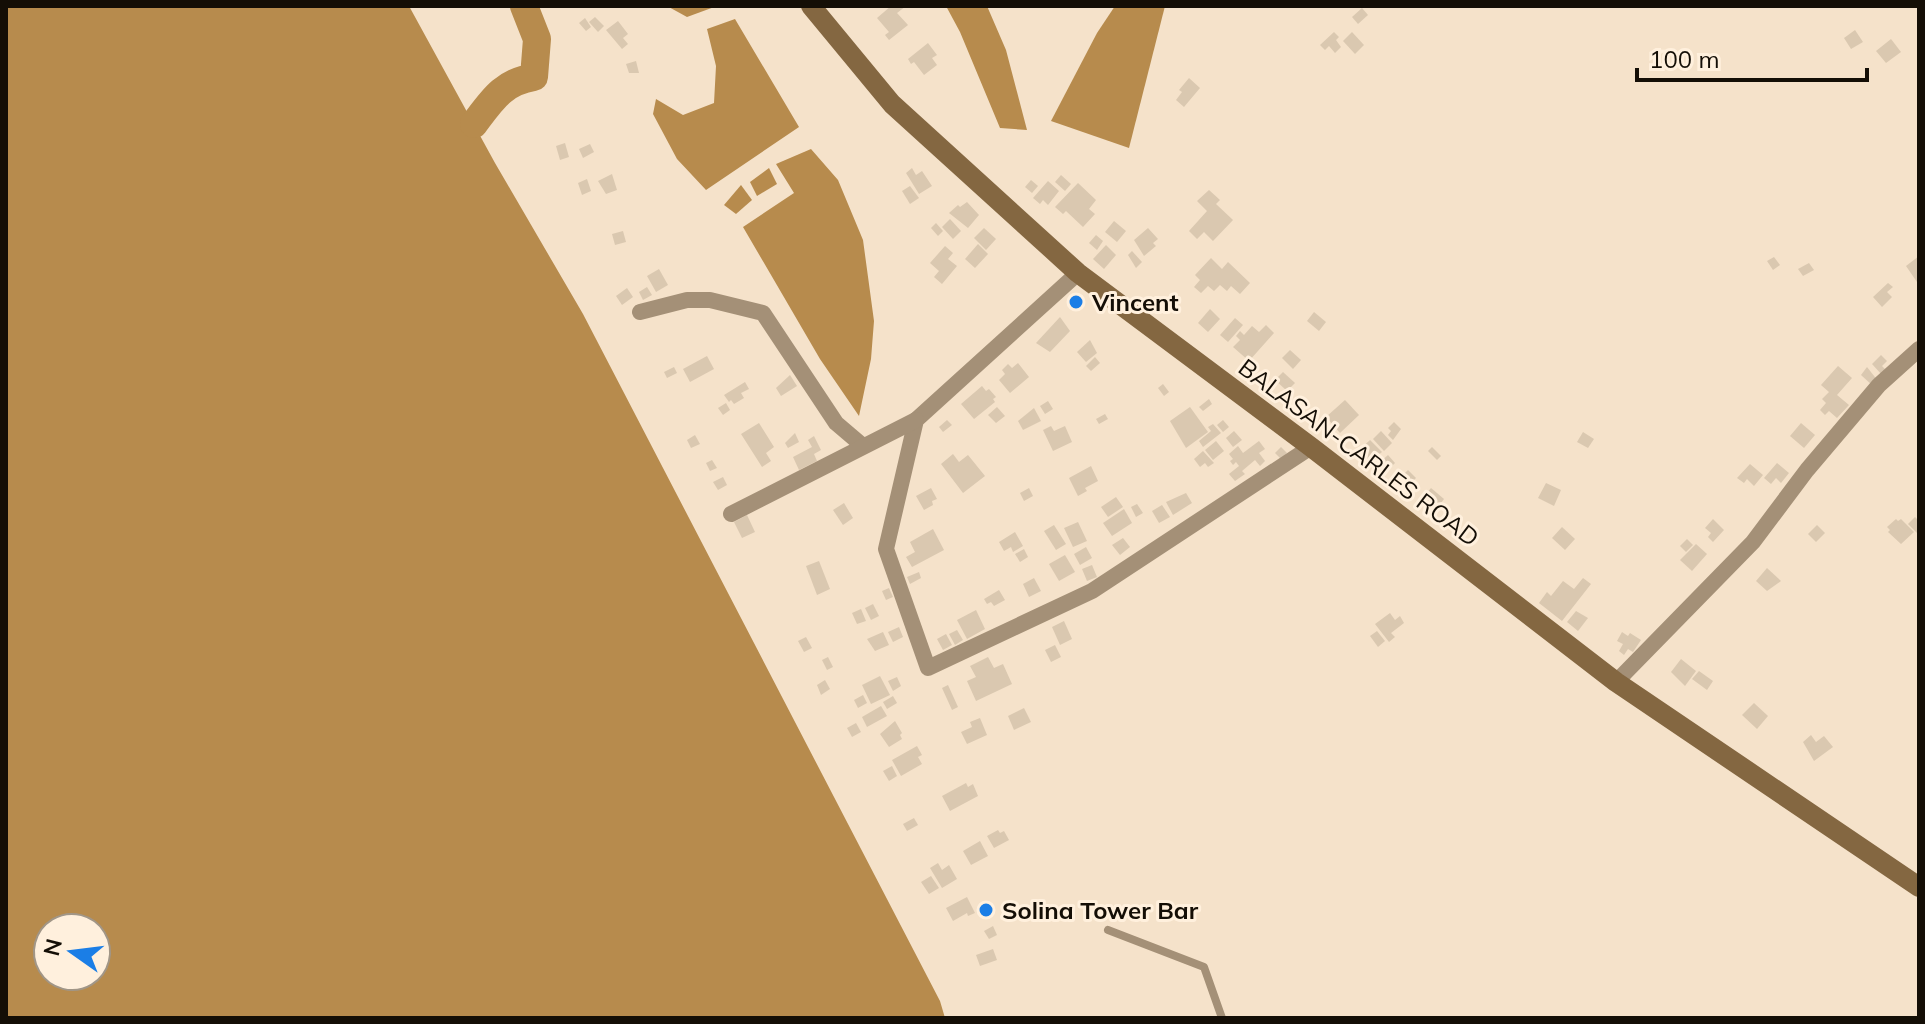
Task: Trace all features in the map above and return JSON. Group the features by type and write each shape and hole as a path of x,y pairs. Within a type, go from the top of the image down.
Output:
{"main road":[{"name":"BALASAN-CARLES ROAD","path":"811,6 892,104 1078,273 1311,447 1616,682 1919,887"}],"street":[{"path":"731,514 916,420 1078,273"},
{"path":"640,312 687,300 710,300 763,313 836,423 863,446"},
{"path":"1616,682 1753,542 1807,470 1879,385 1919,349"},
{"path":"916,420 886,549 928,668 1092,591 1311,447"}],"lane":[{"path":"1108,930 1204,967 1222,1018"}],"shaded area":[{"path":"6,6 409,6 583,314 940,1001 945,1018 6,1018"},
{"path":"667,6 717,6 687,17"},
{"path":"946,6 987,6 1006,50 1027,130 1000,128"},
{"path":"1115,6 1165,6 1129,148 1051,121 1097,33"},
{"path":"735,19 799,127 706,190 677,159 653,114 656,99 683,115 714,103 716,66 707,29"},
{"path":"811,149 838,180 863,240 874,321 871,359 859,416 820,359 743,227 794,193 776,164"},
{"path":"769,168 777,184 757,196 750,182"},
{"path":"741,185 752,200 736,214 724,205"}],"building":[{"path":"891,6 906,6 897,13 908,25 889,40 885,35 889,32 877,18"},
{"path":"1362,8 1368,15 1358,24 1352,17"},
{"path":"595,17 604,26 598,32 589,22"},
{"path":"585,18 591,27 586,31 579,23"},
{"path":"618,21 628,34 623,38 628,44 622,49 606,30"},
{"path":"1855,30 1863,42 1851,49 1844,38"},
{"path":"1334,32 1339,37 1336,40 1341,47 1335,53 1329,46 1325,50 1320,45"},
{"path":"1352,32 1364,45 1355,54 1343,41"},
{"path":"1891,39 1901,52 1886,63 1876,51"},
{"path":"928,43 937,55 932,58 937,65 924,75 908,59"},
{"path":"636,61 639,73 629,73 626,64"},
{"path":"1189,78 1200,88 1184,107 1176,100 1182,92 1179,90"},
{"path":"565,143 569,157 560,160 556,146"},
{"path":"590,144 594,152 583,158 579,149"},
{"path":"912,168 916,175 922,171 932,186 919,194 906,173"},
{"path":"612,174 617,190 606,194 598,181"},
{"path":"1061,175 1071,184 1065,191 1055,182"},
{"path":"587,179 591,191 582,195 578,183"},
{"path":"1031,180 1038,186 1032,193 1025,187"},
{"path":"1048,181 1059,191 1048,205 1043,200 1040,204 1033,198"},
{"path":"1078,183 1096,200 1089,209 1095,214 1083,227 1066,211 1063,214 1055,207"},
{"path":"910,186 919,198 910,204 902,191"},
{"path":"1209,190 1220,200 1216,204 1233,220 1213,241 1204,232 1197,239 1189,231 1207,211 1197,201"},
{"path":"967,202 979,215 968,228 949,213"},
{"path":"950,219 961,231 953,239 942,227"},
{"path":"1114,221 1126,231 1117,242 1105,232"},
{"path":"936,223 943,231 938,236 931,228"},
{"path":"984,228 996,239 986,250 974,238"},
{"path":"1148,228 1158,239 1153,243 1156,246 1144,256 1134,240"},
{"path":"623,231 626,242 615,245 612,234"},
{"path":"1096,235 1103,241 1097,250 1089,243"},
{"path":"978,244 988,254 975,268 965,259"},
{"path":"1106,245 1116,255 1104,269 1093,259"},
{"path":"945,246 953,253 948,259 957,266 942,284 934,277 939,271 930,263"},
{"path":"1132,251 1142,262 1136,268 1128,255"},
{"path":"1919,256 1919,280 1917,282 1906,266"},
{"path":"1774,257 1780,265 1773,270 1767,261"},
{"path":"1211,258 1222,269 1228,262 1250,283 1240,294 1231,286 1227,291 1220,285 1214,291 1208,286 1201,293 1194,287 1200,280 1195,275"},
{"path":"1809,263 1814,270 1803,276 1798,269"},
{"path":"659,269 668,285 656,292 647,276"},
{"path":"1888,283 1893,287 1887,292 1892,297 1882,307 1873,297"},
{"path":"647,287 652,295 643,300 639,292"},
{"path":"627,288 633,297 622,305 616,296"},
{"path":"1210,309 1220,319 1208,332 1198,323"},
{"path":"1314,312 1326,322 1319,331 1307,321"},
{"path":"1060,317 1070,331 1050,352 1036,343"},
{"path":"1235,318 1243,325 1228,342 1220,335"},
{"path":"1266,325 1274,333 1249,361 1233,347 1240,340 1236,336 1240,331 1244,335 1252,326 1259,332"},
{"path":"1090,340 1097,353 1086,362 1077,352"},
{"path":"1290,350 1301,360 1293,369 1282,358"},
{"path":"1881,355 1887,361 1882,366 1887,371 1882,375 1872,364"},
{"path":"707,356 714,369 690,382 683,369"},
{"path":"1095,357 1100,363 1091,371 1086,366"},
{"path":"1018,363 1029,377 1010,393 999,380 1008,364 1012,368"},
{"path":"1838,366 1852,378 1837,395 1849,405 1837,418 1829,411 1825,415 1820,410 1826,403 1822,399 1829,392 1821,385"},
{"path":"674,367 677,373 667,378 664,372"},
{"path":"1867,367 1878,381 1873,386 1861,375"},
{"path":"1283,372 1295,383 1287,391 1275,380"},
{"path":"790,375 797,386 781,396 776,388"},
{"path":"745,382 749,389 741,393 744,398 734,404 731,400 729,402 724,395"},
{"path":"1163,384 1169,392 1164,396 1158,388"},
{"path":"982,386 996,397 993,399 995,402 974,419 961,404"},
{"path":"1209,399 1212,404 1203,411 1199,407"},
{"path":"1345,400 1359,415 1340,433 1326,417"},
{"path":"1048,401 1053,409 1045,414 1040,406"},
{"path":"726,403 730,410 723,415 718,408"},
{"path":"997,407 1005,416 996,423 988,415"},
{"path":"1190,407 1208,432 1186,448 1170,421"},
{"path":"1034,408 1041,421 1023,430 1018,421"},
{"path":"1105,414 1108,419 1099,424 1096,419"},
{"path":"947,420 952,425 943,432 939,427"},
{"path":"1223,420 1229,427 1223,432 1217,425"},
{"path":"1394,422 1401,429 1393,440 1388,435 1391,431 1388,428"},
{"path":"759,423 774,447 766,453 771,461 762,467 741,434"},
{"path":"1801,423 1815,435 1804,448 1790,436"},
{"path":"1213,424 1221,433 1203,447 1199,441 1211,431 1208,427"},
{"path":"1051,426 1054,431 1065,426 1072,442 1053,451 1043,430"},
{"path":"1234,431 1242,440 1233,447 1226,438"},
{"path":"1381,431 1392,443 1384,451 1373,439"},
{"path":"1583,432 1594,439 1588,448 1577,442"},
{"path":"795,433 799,442 788,448 785,443"},
{"path":"695,435 700,444 691,448 687,440"},
{"path":"814,436 821,450 814,454 817,461 799,470 793,457 812,447 808,440"},
{"path":"1370,440 1382,452 1368,463 1357,452"},
{"path":"1216,441 1224,451 1213,460 1205,450"},
{"path":"1259,441 1265,449 1259,453 1265,461 1260,466 1255,460 1242,471 1245,474 1235,481 1229,474 1239,466 1236,462 1233,465 1229,454 1238,446 1243,453"},
{"path":"1281,447 1287,453 1281,459 1275,453"},
{"path":"1432,447 1441,456 1437,460 1428,451"},
{"path":"1203,451 1214,463 1208,467 1205,463 1200,467 1194,459"},
{"path":"953,454 959,462 968,455 985,476 963,493 941,464"},
{"path":"1388,455 1395,463 1387,471 1379,463"},
{"path":"712,460 717,468 710,471 706,463"},
{"path":"1777,463 1789,473 1781,483 1776,478 1771,484 1764,478"},
{"path":"1750,464 1763,475 1754,486 1747,479 1744,483 1737,478"},
{"path":"1091,466 1098,481 1078,496 1069,478"},
{"path":"1408,470 1416,478 1410,484 1402,476"},
{"path":"723,477 727,485 718,490 713,482"},
{"path":"1546,483 1561,490 1554,506 1538,498"},
{"path":"931,488 937,499 924,510 916,496"},
{"path":"1029,488 1033,496 1024,501 1020,493"},
{"path":"1431,488 1444,499 1435,511 1421,500"},
{"path":"1186,493 1192,503 1173,515 1166,502"},
{"path":"1116,497 1123,507 1108,517 1101,507"},
{"path":"844,503 853,518 843,525 833,510"},
{"path":"1137,504 1143,513 1136,517 1131,507"},
{"path":"1162,505 1170,517 1159,523 1152,511"},
{"path":"1124,509 1132,523 1112,536 1103,523"},
{"path":"747,515 755,532 742,538 734,522"},
{"path":"1915,517 1919,521 1919,535 1908,524"},
{"path":"1713,519 1724,530 1713,542 1708,537 1711,533 1705,528"},
{"path":"1896,519 1901,519 1914,532 1901,544 1888,532 1887,527"},
{"path":"1078,522 1087,541 1073,547 1064,528"},
{"path":"1054,525 1066,544 1056,550 1044,531"},
{"path":"1817,525 1825,533 1816,542 1808,534"},
{"path":"1562,527 1575,539 1565,550 1552,538"},
{"path":"933,529 944,550 912,567 906,557 915,552 910,542"},
{"path":"1015,532 1023,546 1013,552 1011,547 1004,551 999,542"},
{"path":"1123,538 1130,547 1120,555 1112,545"},
{"path":"1687,539 1693,545 1686,552 1680,546"},
{"path":"1696,544 1707,554 1692,571 1680,560"},
{"path":"1086,547 1092,558 1080,565 1074,554"},
{"path":"1024,549 1028,557 1020,562 1015,554"},
{"path":"1065,555 1075,572 1059,581 1049,564"},
{"path":"819,561 830,589 817,595 806,566"},
{"path":"1092,565 1097,577 1087,581 1082,569"},
{"path":"1767,568 1781,581 1767,591 1756,581"},
{"path":"919,572 921,578 910,584 907,577"},
{"path":"1034,578 1041,591 1029,597 1023,584"},
{"path":"1583,578 1591,584 1562,621 1539,603 1547,592 1551,596 1563,581 1574,589"},
{"path":"889,588 893,597 886,600 882,591"},
{"path":"999,590 1005,600 994,606 991,602 987,604 984,599"},
{"path":"873,604 879,616 871,620 865,608"},
{"path":"861,609 866,621 857,624 852,613"},
{"path":"976,610 985,629 967,639 957,620"},
{"path":"1576,611 1588,618 1578,631 1567,622"},
{"path":"1390,613 1395,620 1400,616 1404,623 1391,633 1395,637 1389,642 1375,624"},
{"path":"1064,621 1072,639 1060,645 1052,627"},
{"path":"899,627 903,637 893,642 888,632"},
{"path":"957,630 963,640 955,645 949,634"},
{"path":"1377,631 1385,641 1378,647 1370,636"},
{"path":"883,632 889,645 875,651 867,639"},
{"path":"1622,632 1641,640 1633,652 1628,649 1624,655 1619,651 1623,644 1617,641"},
{"path":"946,634 952,645 943,650 937,639"},
{"path":"806,637 812,648 804,652 798,641"},
{"path":"1055,645 1061,657 1051,662 1045,650"},
{"path":"828,657 833,667 827,670 822,660"},
{"path":"988,657 994,668 1003,664 1012,684 976,701 967,681 976,677 970,666"},
{"path":"1681,659 1696,671 1685,686 1671,672"},
{"path":"1699,671 1713,681 1707,690 1692,679"},
{"path":"880,676 890,695 871,704 862,685"},
{"path":"897,677 901,686 893,691 888,681"},
{"path":"825,680 830,689 821,695 817,685"},
{"path":"948,685 958,707 952,710 942,688"},
{"path":"863,695 867,703 858,708 854,700"},
{"path":"893,696 897,703 887,709 883,702"},
{"path":"1754,703 1768,716 1757,729 1742,715"},
{"path":"881,706 887,716 867,727 862,717"},
{"path":"1024,708 1031,722 1014,730 1008,716"},
{"path":"980,718 987,735 967,744 961,732 972,727 970,722"},
{"path":"895,721 902,739 889,747 880,734"},
{"path":"856,723 861,732 852,737 847,728"},
{"path":"1811,735 1816,742 1824,736 1833,747 1814,761 1803,742"},
{"path":"917,746 922,755 918,757 922,764 901,776 892,760"},
{"path":"892,766 897,776 889,781 883,771"},
{"path":"966,783 968,787 973,784 978,796 950,811 942,796"},
{"path":"914,818 918,825 907,831 903,824"},
{"path":"998,830 1000,833 1004,831 1009,840 994,848 987,836"},
{"path":"980,841 988,856 971,865 963,851"},
{"path":"938,863 942,870 949,865 957,879 942,888 930,868"},
{"path":"931,876 939,888 929,894 921,882"},
{"path":"967,897 975,913 968,916 967,913 953,921 946,908"},
{"path":"993,926 997,935 989,939 984,931"},
{"path":"993,949 997,960 980,966 976,955"}],"waterway":[{"path":"474,124 506,88 534,77 537,39 524,6"}],"place":[{"name":"Vincent","path":"1076,302"},
{"name":"Solina Tower Bar","path":"986,910"}]}
